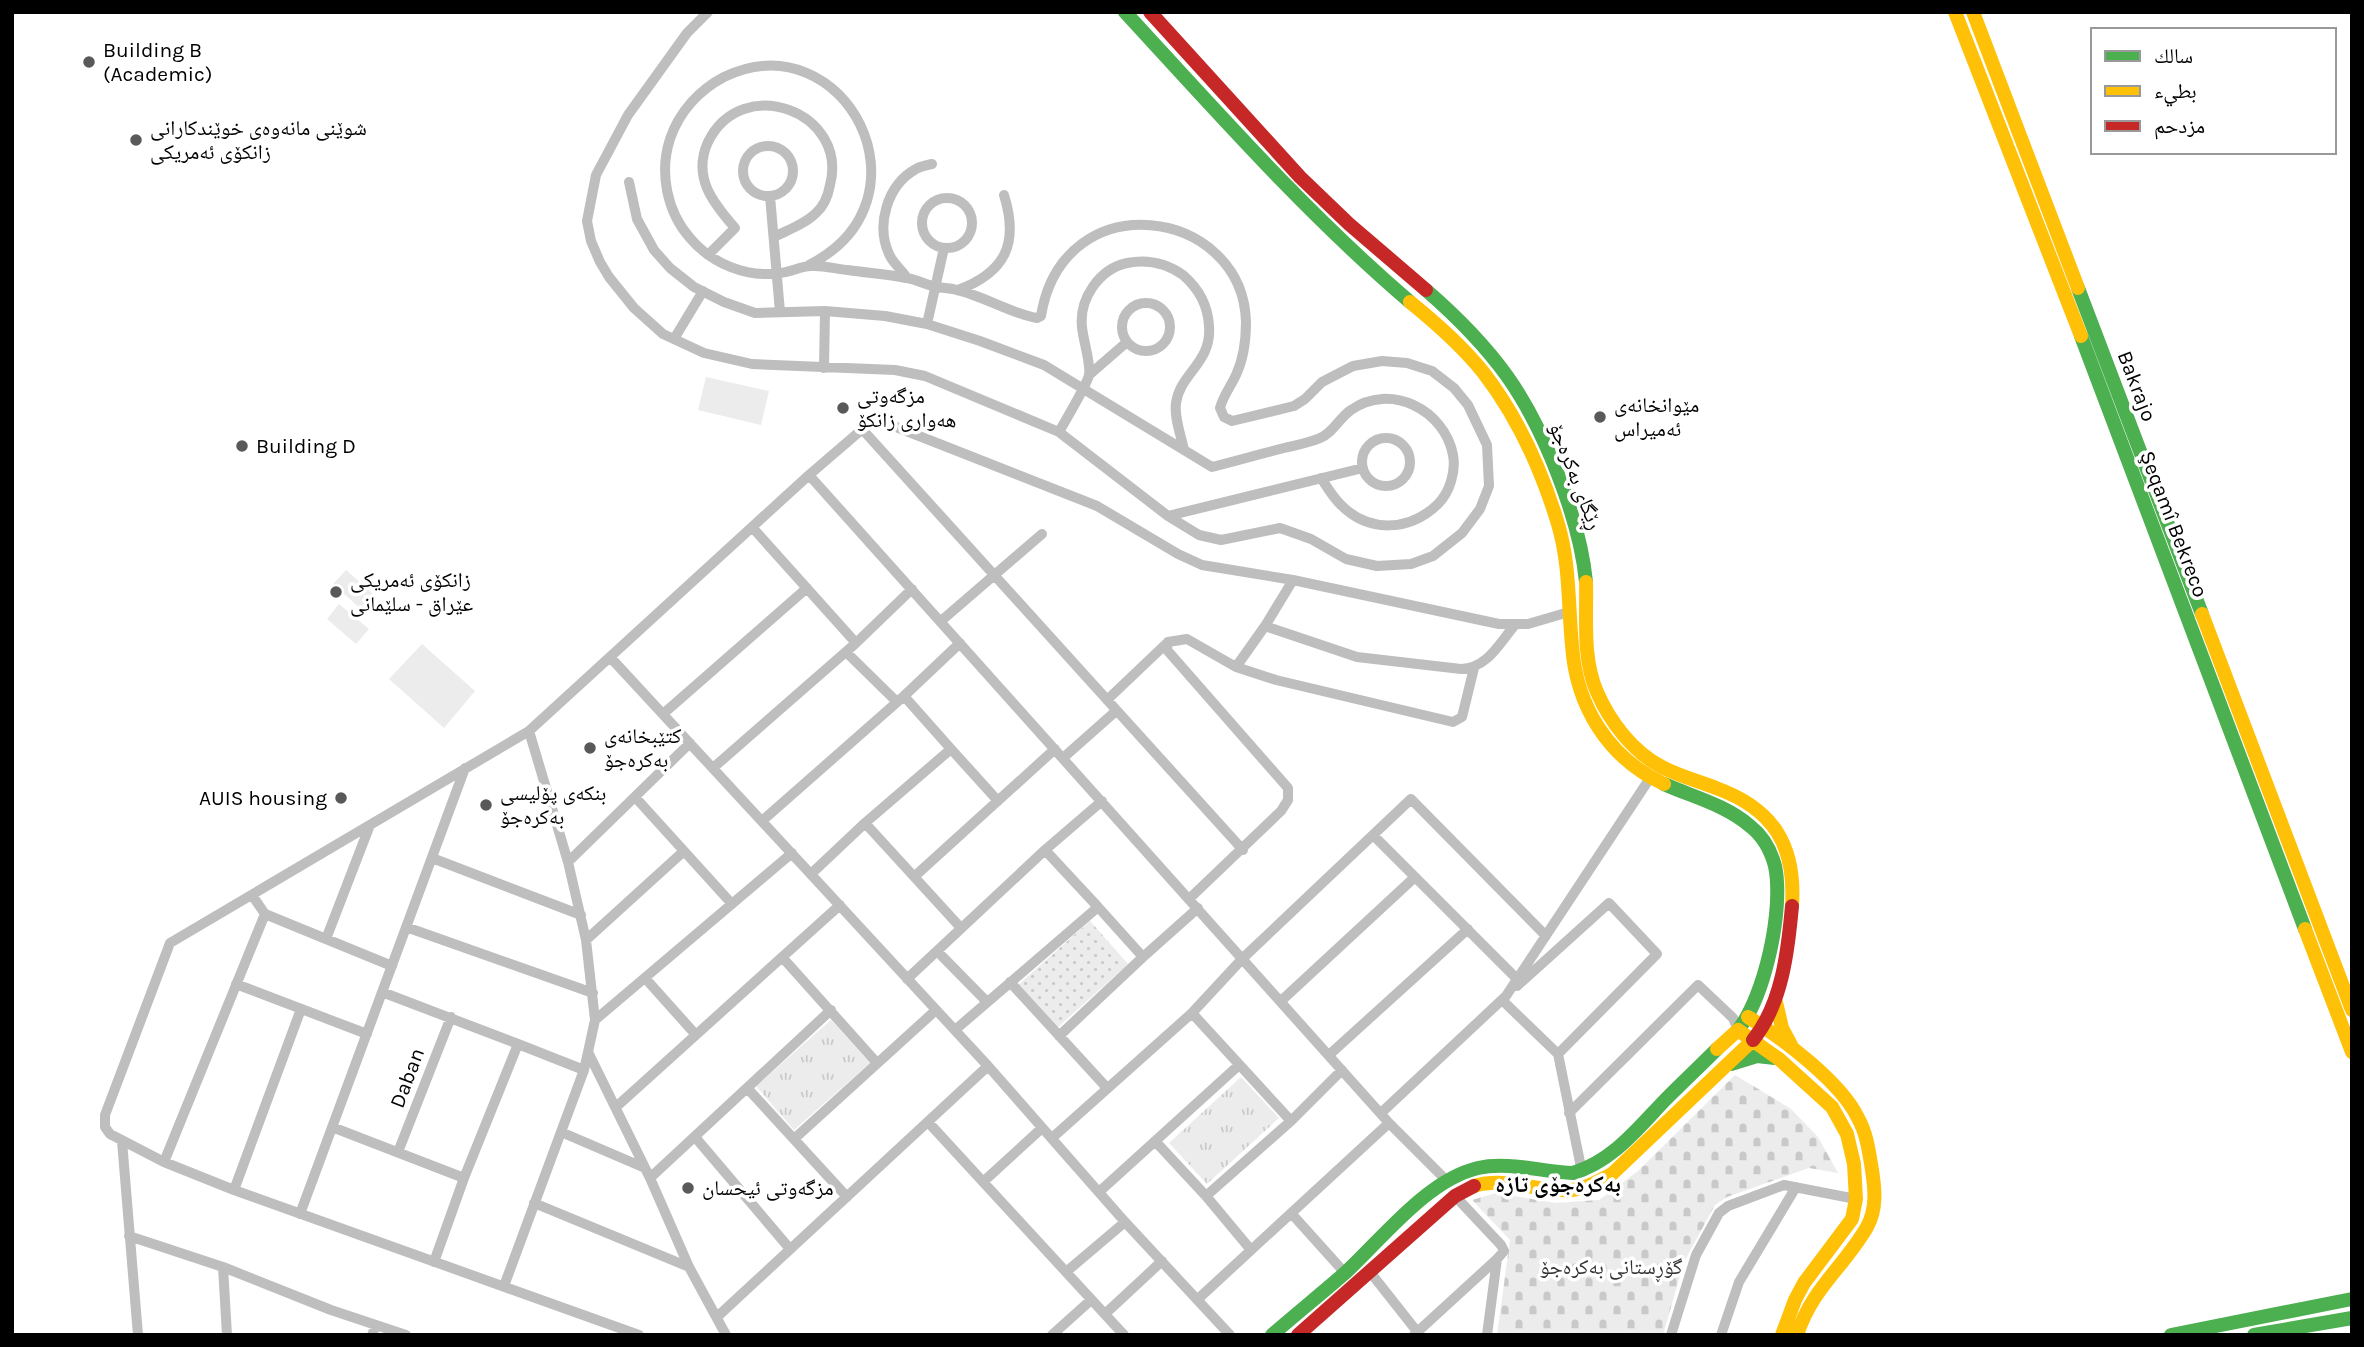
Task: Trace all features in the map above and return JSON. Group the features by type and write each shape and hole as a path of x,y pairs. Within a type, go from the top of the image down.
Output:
{"main road":[{"name":"ڕێگای بەکرەجۆ","path":"1125,12 1296,197 1351,250 1455,342 1488,378 1514,419 1555,516 1567,567 1572,665 1588,712 1621,757 1650,778 1742,820 1758,832 1771,852 1776,877 1776,908 1759,992 1748,1017 1735,1024 1710,1056 1619,1146 1582,1172"},
{"name":"ڕێگای بەکرەجۆ","path":"1150,12 1322,199 1477,337 1509,379 1528,411 1549,458 1567,500 1580,541 1586,581 1587,660 1591,680 1604,707 1630,742 1653,762 1740,798 1764,813 1778,828 1788,849 1793,889 1789,927 1775,1000 1765,1026 1622,1167 1580,1189 1489,1182 1472,1185 1455,1196 1298,1335"},
{"name":"Şeqamî Bekreco","path":"1955,12 2028,177 2352,1052"},
{"name":"Bakrajo","path":"1973,12 2028,177 2352,1010"},
{"path":"1588,712 1604,707"},
{"path":"1775,1000 1782,1028 1791,1045"},
{"path":"1748,1017 1791,1045 1840,1091 1855,1111 1868,1147 1874,1177 1875,1199 1867,1227 1816,1292 1805,1311 1797,1335"},
{"path":"1735,1024 1825,1099 1843,1125 1854,1164 1856,1199 1852,1219 1804,1283 1782,1335"},
{"path":"1710,1056 1723,1067 1749,1057 1779,1059"},
{"path":"1272,1335 1345,1273 1426,1198 1465,1171 1496,1166 1563,1173 1582,1172"},
{"path":"2179,1334 2352,1299"},
{"path":"2254,1335 2295,1331 2352,1318"}],"street":[{"path":"708,12 687,33 628,115 596,176 587,220 600,262 620,294 663,334 704,353 752,364 895,370 925,376 1059,432 1168,516 1199,535 1221,540 1280,528 1311,539 1346,559 1377,566 1411,564 1433,556 1450,544 1472,521 1489,486 1487,444 1468,405 1454,388 1432,371 1407,362 1382,361 1353,366 1322,382 1294,406 1232,421 1224,417 1220,408 1222,399 1238,372 1243,357 1246,320 1242,299 1227,267 1215,254 1202,243 1162,226 1120,226 1100,233 1082,244 1069,255 1050,281 1041,316 1037,318 958,290 934,287 907,278 809,265"},
{"path":"780,68 817,79 847,103 861,124 872,161 868,200 857,223 841,244 809,265 778,273 741,270 708,254 689,237 670,204 665,178 670,140 688,106 717,81 741,71 780,68"},
{"path":"708,254 735,228 714,204 704,182 703,162 707,145 724,120 738,110 767,104 783,106 800,114 815,126 825,139 834,174 827,197 816,214 774,237"},
{"path":"769,146 777,148 790,159 793,175 785,190 770,197 754,193 748,187 742,172 743,163 753,150 769,146"},
{"path":"907,278 890,256 883,232 885,207 897,185 916,169 932,164"},
{"path":"629,182 638,219 654,250 670,268 724,302 755,313 825,311 886,316 927,324 1044,365 1212,467 1322,437 1350,410 1375,399 1393,399 1416,405 1436,420 1450,440 1454,470 1447,492 1427,513 1406,524 1375,525 1363,521 1338,502 1321,478"},
{"path":"958,290 978,282 997,266 1009,244 1011,219 1004,195"},
{"path":"770,197 780,312"},
{"path":"953,198 969,210 972,229 960,245 944,248 932,244 925,237 922,217 926,208 934,201 953,198"},
{"path":"927,324 944,248"},
{"path":"1089,375 1082,314 1088,296 1101,276 1118,265 1139,261 1161,264 1180,274 1196,289 1209,317 1210,328 1205,354 1186,382 1176,404 1185,450"},
{"path":"674,339 703,291"},
{"path":"1148,303 1157,305 1164,311 1169,319 1170,329 1161,345 1153,350 1143,351 1127,342 1121,325 1130,308 1148,303"},
{"path":"824,368 825,311"},
{"path":"1059,432 1089,375 1127,342"},
{"path":"639,1335 234,1190 164,1162 107,1131 104,1119 170,943 529,731 809,475 862,429 876,422 886,423 1084,500 1116,515 1178,554 1202,565 1293,580 1514,626 1569,612"},
{"path":"862,429 1242,850"},
{"path":"1393,439 1402,443 1408,451 1409,469 1398,484 1379,485 1371,481 1363,468 1363,455 1367,447 1375,441 1393,439"},
{"path":"1168,516 1363,468"},
{"path":"809,475 1389,1123 1448,1182"},
{"path":"752,527 856,643"},
{"path":"941,621 1042,534"},
{"path":"1236,667 1293,580"},
{"path":"663,713 807,588"},
{"path":"713,768 846,652 912,589"},
{"path":"1265,626 1364,658 1456,669 1474,668 1485,662 1514,626"},
{"path":"1107,700 1168,642 1187,639 1236,667 1276,680 1453,722 1462,717 1474,668"},
{"path":"1168,642 1167,650 1288,789 1288,800 1281,811 1189,899"},
{"path":"762,821 901,699 960,643"},
{"path":"846,652 901,699 998,801"},
{"path":"610,657 988,1066 1125,1222 1230,1335"},
{"path":"1063,758 1116,711"},
{"path":"504,1286 584,1070 594,1020 593,993 581,915 529,731"},
{"path":"568,862 690,743"},
{"path":"811,874 951,749"},
{"path":"915,876 1055,749"},
{"path":"300,1214 465,768"},
{"path":"1504,998 1650,778"},
{"path":"635,797 732,904"},
{"path":"1052,1138 1192,1013 1243,958 1411,799 1546,936"},
{"path":"907,979 1045,850 1102,801"},
{"path":"865,823 961,928"},
{"path":"326,939 370,825"},
{"path":"1373,835 1517,979"},
{"path":"1045,850 1143,957"},
{"path":"586,940 684,851"},
{"path":"594,1020 792,853"},
{"path":"432,858 581,915"},
{"path":"1281,1001 1415,877"},
{"path":"252,895 265,914 392,966"},
{"path":"1381,1113 1609,903 1657,954 1558,1054"},
{"path":"616,1107 840,905"},
{"path":"955,1030 1098,907"},
{"path":"1059,1036 1198,908"},
{"path":"164,1162 265,914"},
{"path":"406,927 593,993"},
{"path":"1329,1055 1468,929"},
{"path":"937,951 987,1002"},
{"path":"782,957 877,1063"},
{"path":"645,978 696,1035"},
{"path":"1010,982 1107,1088"},
{"path":"236,984 367,1034"},
{"path":"1569,1113 1698,985 1735,1024"},
{"path":"382,992 584,1070"},
{"path":"1504,998 1558,1054 1582,1172"},
{"path":"234,1190 301,1009"},
{"path":"647,1173 695,1136 831,1010"},
{"path":"794,1139 936,1010"},
{"path":"1192,1013 1291,1121"},
{"name":"Daban","path":"398,1153 451,1017"},
{"path":"434,1262 464,1178 518,1044"},
{"path":"588,1052 689,1267 726,1335"},
{"path":"1099,1192 1239,1065"},
{"path":"717,1317 988,1066"},
{"path":"1206,1196 1291,1121 1342,1070"},
{"path":"748,1089 847,1197"},
{"path":"928,1122 1124,1335"},
{"path":"1198,1299 1389,1123"},
{"path":"332,1127 464,1178"},
{"path":"983,1182 1042,1128"},
{"path":"561,1132 647,1173"},
{"path":"695,1136 790,1249"},
{"path":"122,1141 138,1335"},
{"path":"1155,1141 1251,1250"},
{"path":"1671,1335 1692,1266 1719,1213 1733,1203 1784,1185 1856,1199"},
{"path":"1721,1335 1739,1282 1797,1187"},
{"path":"1370,1272 1417,1334 1504,1251 1455,1196"},
{"path":"534,1203 689,1267"},
{"path":"1291,1213 1345,1273"},
{"path":"1066,1272 1125,1222"},
{"path":"129,1236 223,1267 374,1330 406,1335"},
{"path":"1487,1335 1497,1259"},
{"path":"1105,1314 1162,1261"},
{"path":"223,1267 227,1335"},
{"path":"1052,1335 1091,1300"}],"green space":[{"path":"706,377 769,391 761,425 698,410"},
{"path":"346,570 373,594 361,609 333,584"},
{"path":"339,604 369,629 356,644 327,619"},
{"path":"422,644 475,691 444,728 389,679"},
{"path":"1090,921 1128,964 1057,1028 1018,985"},
{"path":"831,1020 870,1063 794,1130 756,1086"},
{"name":"گۆڕستانی بەکرەجۆ","path":"1735,1075 1791,1109 1818,1137 1838,1173 1809,1168 1727,1197 1715,1205 1684,1262 1663,1335 1497,1335 1510,1240 1472,1200 1496,1193 1556,1203 1599,1200 1638,1171"},
{"path":"1241,1077 1279,1118 1207,1184 1169,1143"}],"traffic: fast":[{"path":"1125,12 1299,198 1410,302"},
{"path":"2078,288 2202,614"},
{"path":"1426,290 1459,320 1489,353 1521,397 1547,447 1568,503 1586,582"},
{"path":"2081,336 2305,929"},
{"path":"1664,784 1720,807 1741,819 1763,839 1775,866 1777,905 1770,951 1756,996 1738,1030"},
{"path":"1272,1335 1345,1273 1406,1212 1441,1185 1459,1175 1489,1166 1573,1173 1587,1168 1613,1152 1635,1132 1717,1049"},
{"path":"1731,1064 1757,1056 1775,1058"},
{"path":"2171,1335 2352,1299"},
{"path":"2254,1335 2352,1318"}],"traffic: slow":[{"path":"1955,12 2081,336"},
{"path":"1973,12 2078,288"},
{"path":"1410,302 1475,362 1517,425 1544,484 1562,539 1575,667 1588,709 1611,745 1644,773 1664,784"},
{"path":"1586,582 1589,666 1597,692 1609,714 1632,745 1651,761 1736,797 1767,819 1777,832 1790,865 1792,906"},
{"path":"2202,614 2352,1010"},
{"path":"2305,929 2352,1052"},
{"path":"1776,1002 1782,1028 1791,1045"},
{"path":"1748,1017 1809,1062 1850,1104 1861,1124 1872,1170 1874,1199 1867,1227 1811,1304 1797,1335"},
{"path":"1717,1049 1738,1030 1779,1059 1832,1107 1847,1134 1854,1164 1856,1199 1852,1219 1804,1283 1782,1335"},
{"path":"1474,1186 1499,1183 1572,1190 1607,1177 1753,1040"}],"traffic: jam":[{"path":"1150,12 1300,177 1349,224 1426,290"},
{"path":"1753,1040 1763,1026 1777,994 1786,959 1792,906"},
{"path":"1298,1335 1455,1196 1474,1186"}],"place":[{"name":"Building B (Academic)","path":"89,62"},
{"name":"شوێنی مانەوەی خوێندکارانی زانکۆی ئەمریکی","path":"136,140"},
{"name":"مزگەوتی هەواری زانکۆ","path":"843,408"},
{"name":"مێوانخانەی ئەمیراس","path":"1600,417"},
{"name":"Building D","path":"242,446"},
{"name":"زانکۆی ئەمریکی عێراق - سلێمانی","path":"336,592"},
{"name":"کتێبخانەی بەکرەجۆ","path":"590,748"},
{"name":"AUIS housing","path":"341,798"},
{"name":"بنکەی پۆلیسی بەکرەجۆ","path":"486,805"},
{"name":"مزگەوتی ئیحسان","path":"688,1188"}],"district":[{"name":"بەکرەجۆی تازە","path":"1558,1184"}]}
